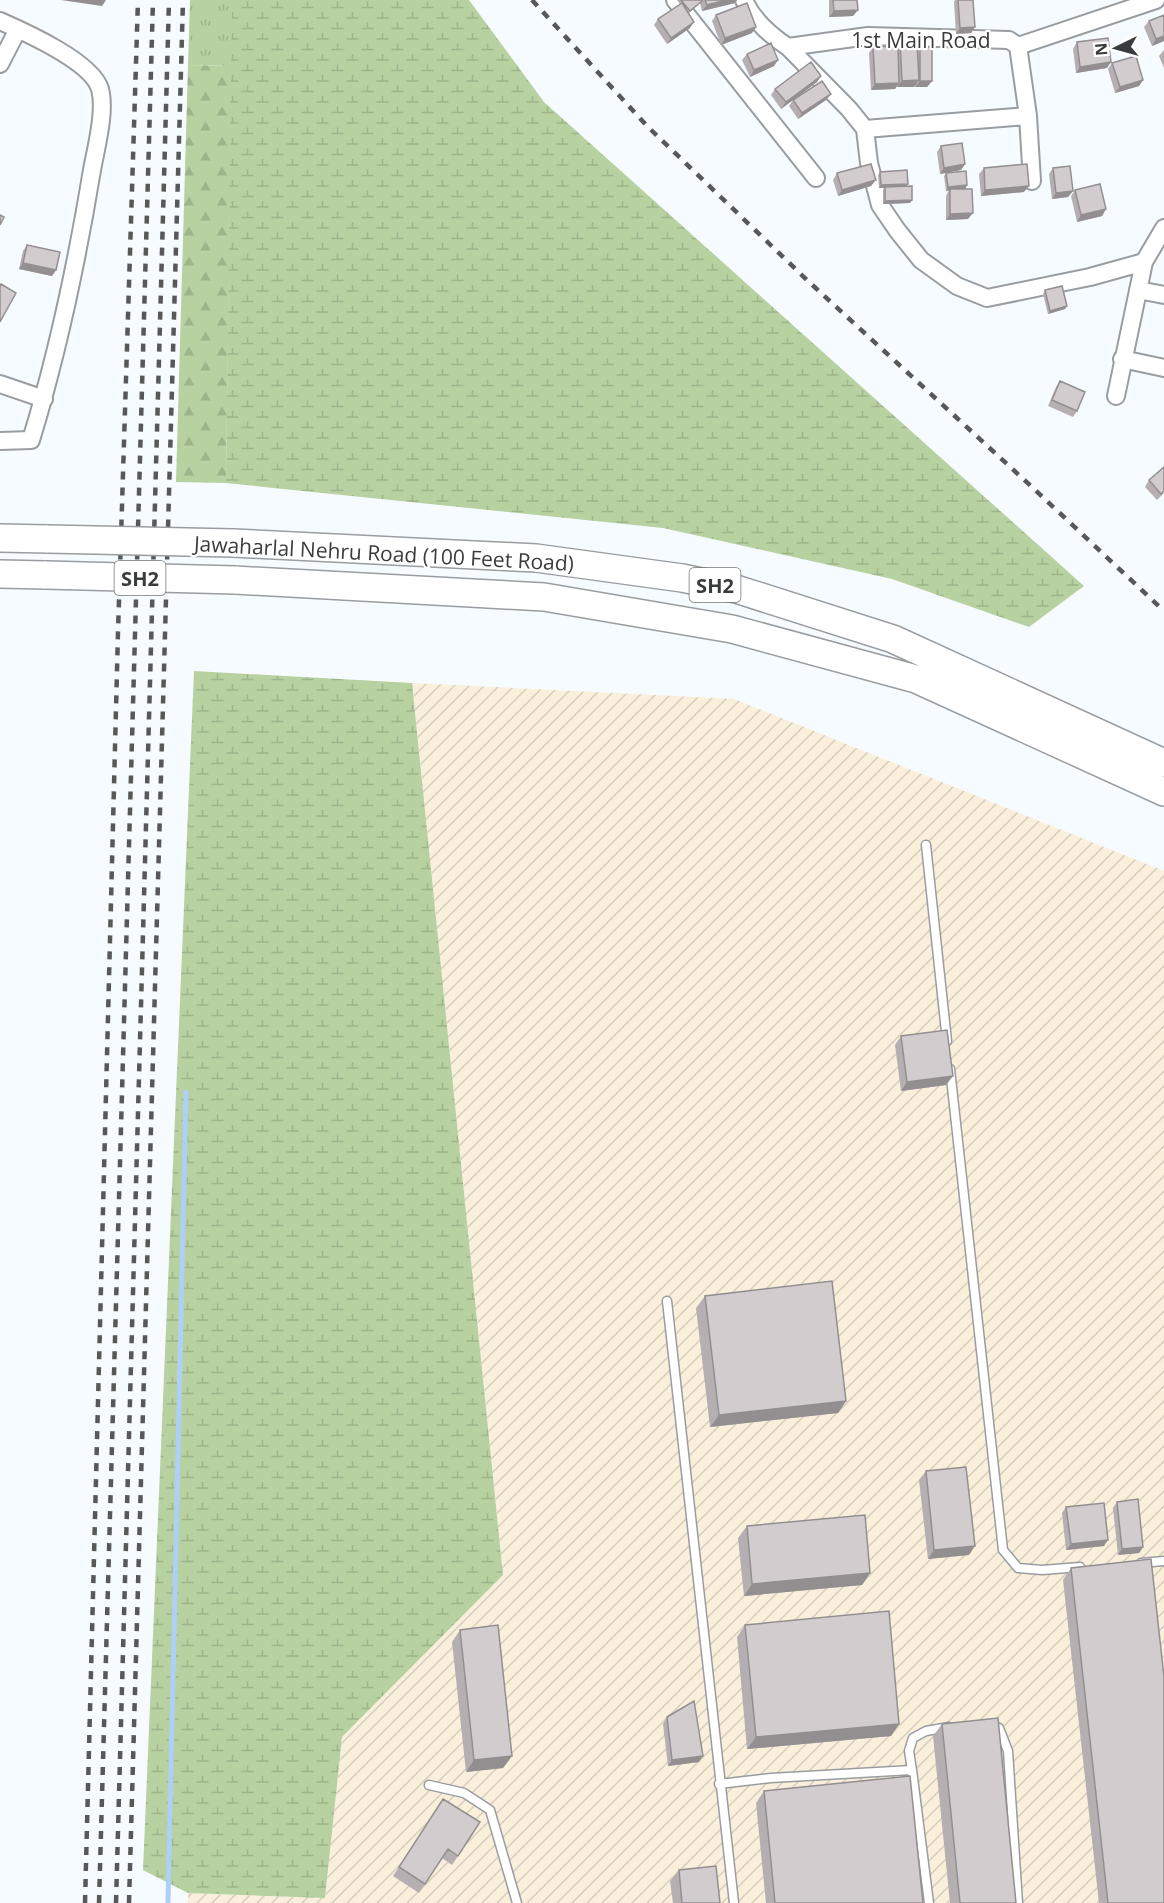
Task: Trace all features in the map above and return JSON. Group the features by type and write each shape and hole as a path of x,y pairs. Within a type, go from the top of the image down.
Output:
{"main road":[{"name":"Jawaharlal Nehru Road (100 Feet Road)","path":"0,538 233,543 536,558 682,578 736,589 893,639 1164,763"},
{"name":"Jawaharlal Nehru Road (100 Feet Road)","path":"0,574 235,580 544,597 732,629 916,679 1164,792"}],"street":[{"path":"675,0 816,178"},
{"path":"744,0 762,26 788,47 849,109 865,129 869,163 880,205 897,231 921,260 957,286 987,298 1090,277 1143,262"},
{"path":"1017,46 1157,0 1164,11"},
{"path":"0,21 52,47 83,66 99,87 101,105 83,226 44,399 31,440 0,441"},
{"path":"0,64 18,29"},
{"name":"1st Main Road","path":"788,47 868,36 1008,40 1017,46 1028,116 1032,182"},
{"path":"865,129 1028,116"},
{"path":"1116,396 1143,262 1164,228"},
{"path":"1138,290 1164,295"},
{"path":"1122,360 1164,368"},
{"path":"0,384 44,399"}],"lane":[{"path":"926,845 947,1046"},
{"path":"949,1058 1003,1551 1018,1568 1042,1570 1086,1567"},
{"path":"667,1301 734,1903"},
{"path":"1131,1563 1164,1561"},
{"path":"981,1721 999,1728 1008,1751 1018,1903"},
{"path":"929,1903 909,1751 912,1738 926,1731 959,1725"},
{"path":"719,1784 771,1778 912,1770"},
{"path":"429,1785 464,1793 490,1810 517,1903"}],"shaded area":[{"path":"412,683 734,699 1164,871 1164,1903 188,1903 188,1893 325,1898 342,1737 503,1575"}],"green space":[{"path":"190,0 232,0 232,66 188,65"},
{"path":"232,0 469,0 544,102 1084,586 1029,627 892,579 663,528 226,483"},
{"path":"188,65 232,66 226,483 176,482"},
{"path":"194,671 412,683 503,1575 342,1737 325,1898 188,1893 143,1870"}],"building":[{"path":"681,0 701,0 702,1 690,11"},
{"path":"705,0 727,0 707,5"},
{"path":"833,0 857,0 858,10 834,11"},
{"path":"958,0 973,0 975,27 960,28"},
{"path":"682,3 694,22 671,38 658,19"},
{"path":"747,3 756,27 725,38 716,15"},
{"path":"1164,15 1164,36 1156,39 1149,21"},
{"path":"1108,38 1111,62 1080,67 1077,42"},
{"path":"771,43 778,60 754,70 747,54"},
{"path":"900,43 917,43 919,80 902,81"},
{"path":"898,46 899,83 875,84 873,47"},
{"path":"920,47 932,47 932,81 920,81"},
{"path":"1136,56 1143,80 1120,87 1112,63"},
{"path":"811,62 821,76 786,102 775,89"},
{"path":"822,81 831,94 802,113 793,100"},
{"path":"962,143 965,164 944,168 941,146"},
{"path":"871,164 876,180 842,190 837,173"},
{"path":"1027,164 1029,186 985,190 984,168"},
{"path":"1070,166 1073,191 1056,193 1053,168"},
{"path":"907,170 908,184 881,185 880,172"},
{"path":"966,171 967,185 948,187 946,173"},
{"path":"1100,184 1106,209 1081,215 1075,190"},
{"path":"912,186 912,200 885,201 885,187"},
{"path":"950,189 972,189 973,213 950,214"},
{"path":"27,245 60,252 56,270 23,263"},
{"path":"1,284 16,293 0,322 0,286"},
{"path":"1062,286 1067,306 1050,311 1045,290"},
{"path":"1060,381 1085,392 1077,411 1052,400"},
{"path":"1164,467 1164,491 1161,494 1149,480"},
{"path":"947,1030 953,1076 907,1082 901,1036"},
{"path":"832,1281 846,1401 719,1415 705,1296"},
{"path":"966,1467 975,1546 934,1550 926,1471"},
{"path":"1138,1499 1143,1547 1122,1549 1117,1502"},
{"path":"1104,1503 1108,1540 1071,1544 1066,1507"},
{"path":"865,1515 870,1573 752,1584 747,1526"},
{"path":"1151,1559 1164,1677 1164,1903 1108,1903 1071,1568"},
{"path":"889,1611 899,1724 756,1737 745,1625"},
{"path":"498,1625 512,1756 474,1760 460,1630"},
{"path":"694,1701 703,1756 672,1760 667,1717"},
{"path":"998,1718 1016,1903 960,1903 942,1724"},
{"path":"910,1776 923,1903 775,1903 764,1791"},
{"path":"443,1799 480,1822 458,1856 448,1849 425,1884 399,1867"},
{"path":"716,1866 720,1903 682,1903 679,1870"}],"waterway":[{"path":"168,1903 186,1092"}],"railway":[{"path":"85,1903 118,632 138,0"},
{"path":"99,1903 153,0"},
{"path":"116,1903 169,0"},
{"path":"129,1903 183,0"},
{"path":"532,0 647,126 808,281 1164,611"}]}
